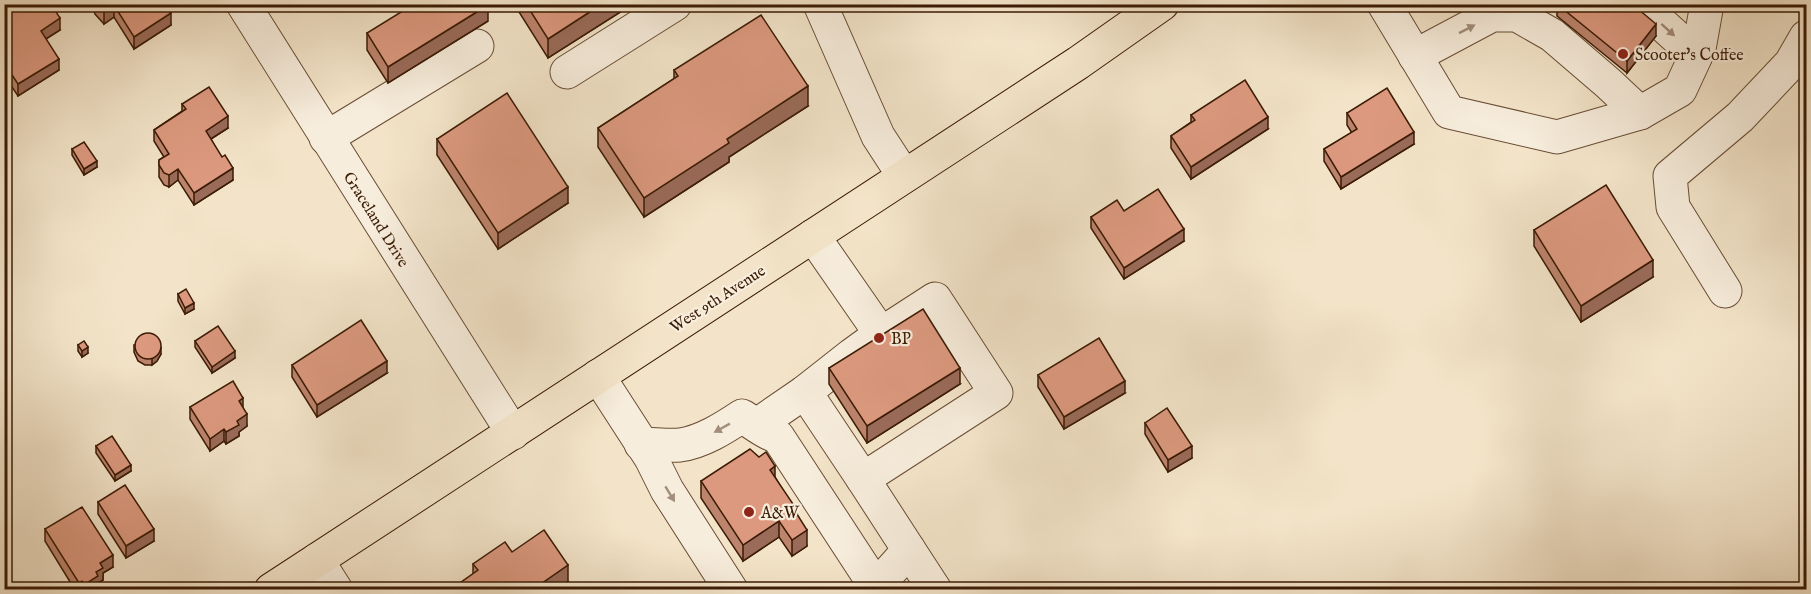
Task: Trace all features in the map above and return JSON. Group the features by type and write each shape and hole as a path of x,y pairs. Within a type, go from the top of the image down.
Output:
{"main road":[{"name":"West 9th Avenue","path":"272,590 1078,63 1161,4"}],"street":[{"name":"Graceland Drive","path":"243,4 513,433"},
{"path":"567,72 675,4"},
{"path":"820,4 878,136 904,176"},
{"path":"1384,4 1449,112 1557,137 1640,113 1680,90 1696,55 1707,4"},
{"path":"1640,4 1696,55"},
{"path":"1415,56 1492,15 1517,15 1552,36 1640,113"},
{"path":"1725,291 1673,207 1670,176 1740,117 1791,63 1806,37"},
{"path":"326,138 477,46"},
{"path":"813,236 886,340"},
{"path":"761,429 806,392 886,340 935,299 996,393 935,416 905,436 863,479"},
{"path":"598,376 731,590"},
{"path":"806,392 935,590"},
{"path":"641,444 680,445 701,439 728,426 742,416 778,437 870,589 909,550"},
{"path":"317,560 336,590"}],"building":[{"path":"10,4 51,4 60,18 41,31 59,59 18,84 4,63 4,9"},
{"path":"97,4 165,4 171,13 134,37 114,5 104,12"},
{"path":"414,4 488,5 388,67 367,33"},
{"path":"526,4 602,4 548,39"},
{"name":"Scooter's Coffee","path":"1557,4 1632,4 1656,24 1627,61"},
{"path":"761,15 808,86 727,139 729,143 644,198 598,128 678,76 674,70"},
{"path":"1245,80 1268,117 1191,167 1171,136 1195,120 1191,115"},
{"path":"209,87 228,116 206,131 222,157 225,155 233,168 194,193 178,169 169,175 164,173 159,160 169,154 154,130 186,109 182,104"},
{"path":"1387,88 1414,132 1341,177 1324,149 1357,129 1347,113"},
{"path":"507,93 568,187 498,233 437,139"},
{"path":"84,142 97,161 84,169 72,149"},
{"path":"1606,185 1653,260 1581,306 1534,230"},
{"path":"1158,189 1184,229 1124,268 1091,217 1117,200 1124,211"},
{"path":"186,289 194,303 185,308 178,294"},
{"path":"923,309 960,368 867,426 829,368"},
{"path":"361,320 387,361 317,405 292,365"},
{"path":"218,326 235,351 212,367 195,341"},
{"path":"148,333 157,337 161,346 157,355 148,359 139,355 135,346 139,337"},
{"path":"1099,338 1125,381 1064,417 1038,375"},
{"path":"84,341 88,347 82,351 78,345"},
{"path":"233,381 243,398 239,401 247,414 237,421 239,425 226,432 224,429 210,439 190,407"},
{"path":"1167,408 1192,446 1168,460 1145,423"},
{"path":"112,436 131,465 115,475 96,446"},
{"name":"A&W","path":"750,449 759,457 766,452 775,466 770,470 797,510 795,511 807,530 792,540 779,521 743,545 701,481"},
{"path":"125,485 154,529 126,546 98,502"},
{"path":"82,507 113,555 100,563 103,568 96,572 98,576 84,585 82,581 79,583 45,529"},
{"path":"544,530 568,565 532,590 450,590 478,570 473,564 505,542 512,552"},
{"path":"4,574 15,590 4,590"}],"place":[{"name":"Scooter's Coffee","path":"1623,54"},
{"name":"BP","path":"879,338"},
{"name":"A&W","path":"749,512"}]}
